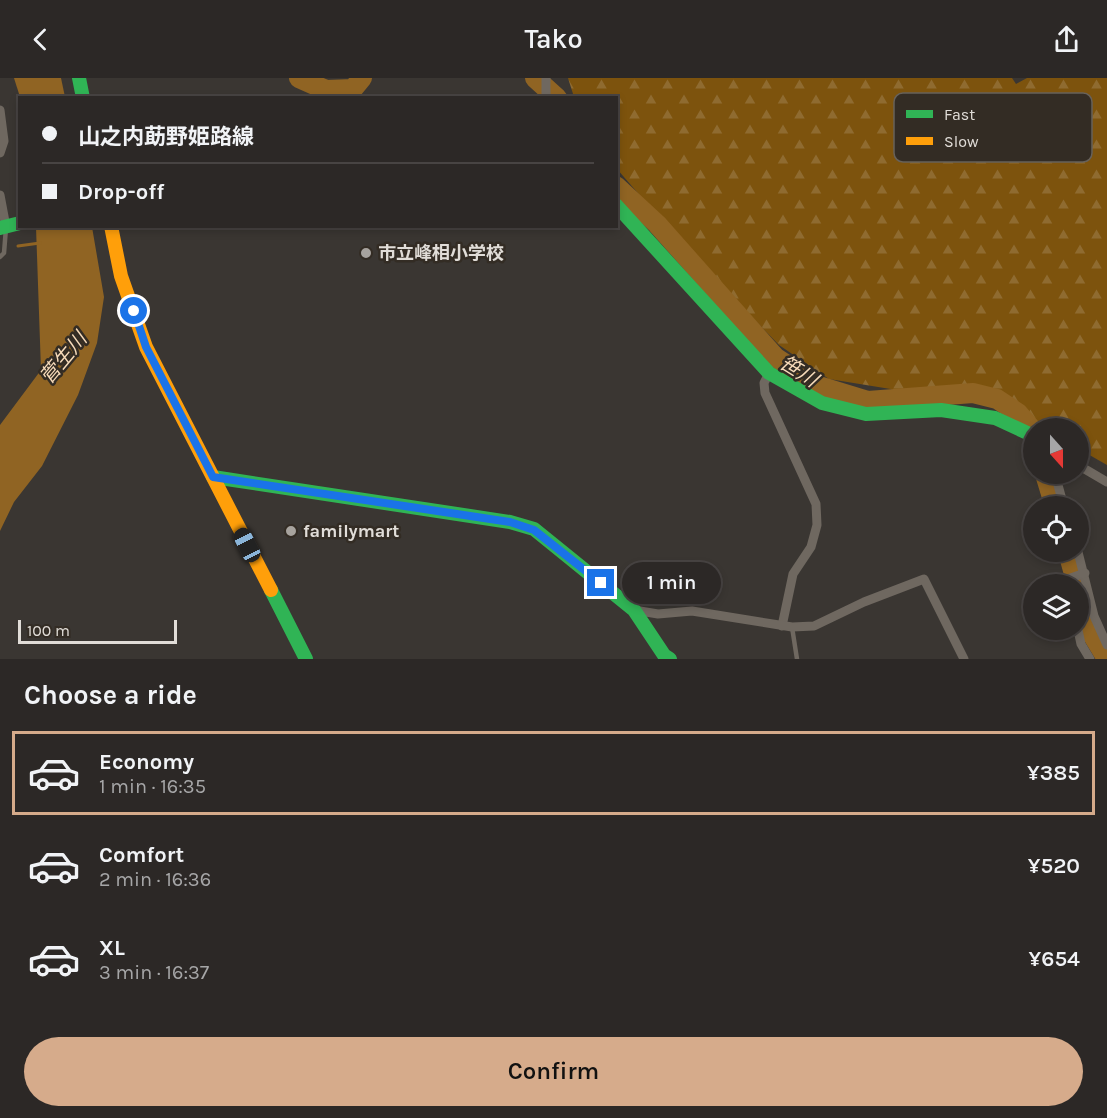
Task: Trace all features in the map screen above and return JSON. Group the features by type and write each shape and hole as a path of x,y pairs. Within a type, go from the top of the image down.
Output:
{"street":[{"path":"79,78 83,96"},
{"path":"546,78 546,96"},
{"path":"0,110 4,141 0,153"},
{"path":"0,195 10,226"},
{"path":"618,207 769,373 822,403 866,414 941,410 995,418 1023,429"},
{"path":"111,228 121,276 146,347 306,659"},
{"path":"769,373 764,383 765,393 816,504 817,525 811,547 793,574 787,627"},
{"path":"1089,471 1107,482"},
{"path":"213,477 510,522 534,530 634,610 664,655 670,659"},
{"path":"1081,562 1094,616 1107,645"},
{"path":"634,610 658,614 692,611 787,627 814,626 864,602 924,579 964,659"},
{"path":"1080,640 1090,659"}],"lane":[{"path":"0,257 4,253 10,226"},
{"path":"787,627 797,659"}],"green space":[{"path":"568,78 1012,78 1016,84 1027,78 1107,78 1107,465 1089,455 1089,418 1033,418 1015,405 966,388 909,392 829,379 779,345 689,252 618,170 618,96 574,96"}],"water":[{"path":"14,78 61,78 65,96 20,96"},
{"name":"菅生川","path":"36,228 92,228 104,297 97,343 78,395 42,466 14,502 0,531 0,425 41,370"}],"waterway":[{"name":"笹川","path":"299,78 326,90 353,89 362,78"},
{"name":"笹川","path":"535,78 555,96"},
{"name":"笹川","path":"618,188 657,224 775,357 819,386 868,401 973,393 997,399 1023,419"},
{"path":"18,246 40,243"},
{"name":"笹川","path":"1048,484 1052,496"},
{"name":"笹川","path":"1071,562 1074,574"},
{"name":"笹川","path":"1089,629 1107,659"}],"traffic: fast":[{"path":"79,78 83,96"},
{"path":"618,207 769,373 822,403 866,414 941,410 995,418 1023,431"},
{"path":"0,228 18,224"},
{"path":"213,477 510,522 534,529 634,610 664,655 670,659"},
{"path":"271,590 306,659"}],"traffic: slow":[{"path":"111,228 121,276 146,347 271,590"}],"place":[{"name":"市立峰相小学校","path":"366,253"},
{"name":"familymart","path":"291,531"}],"route":[{"path":"134,311 146,347 213,477 510,522 534,530 601,583"}]}
